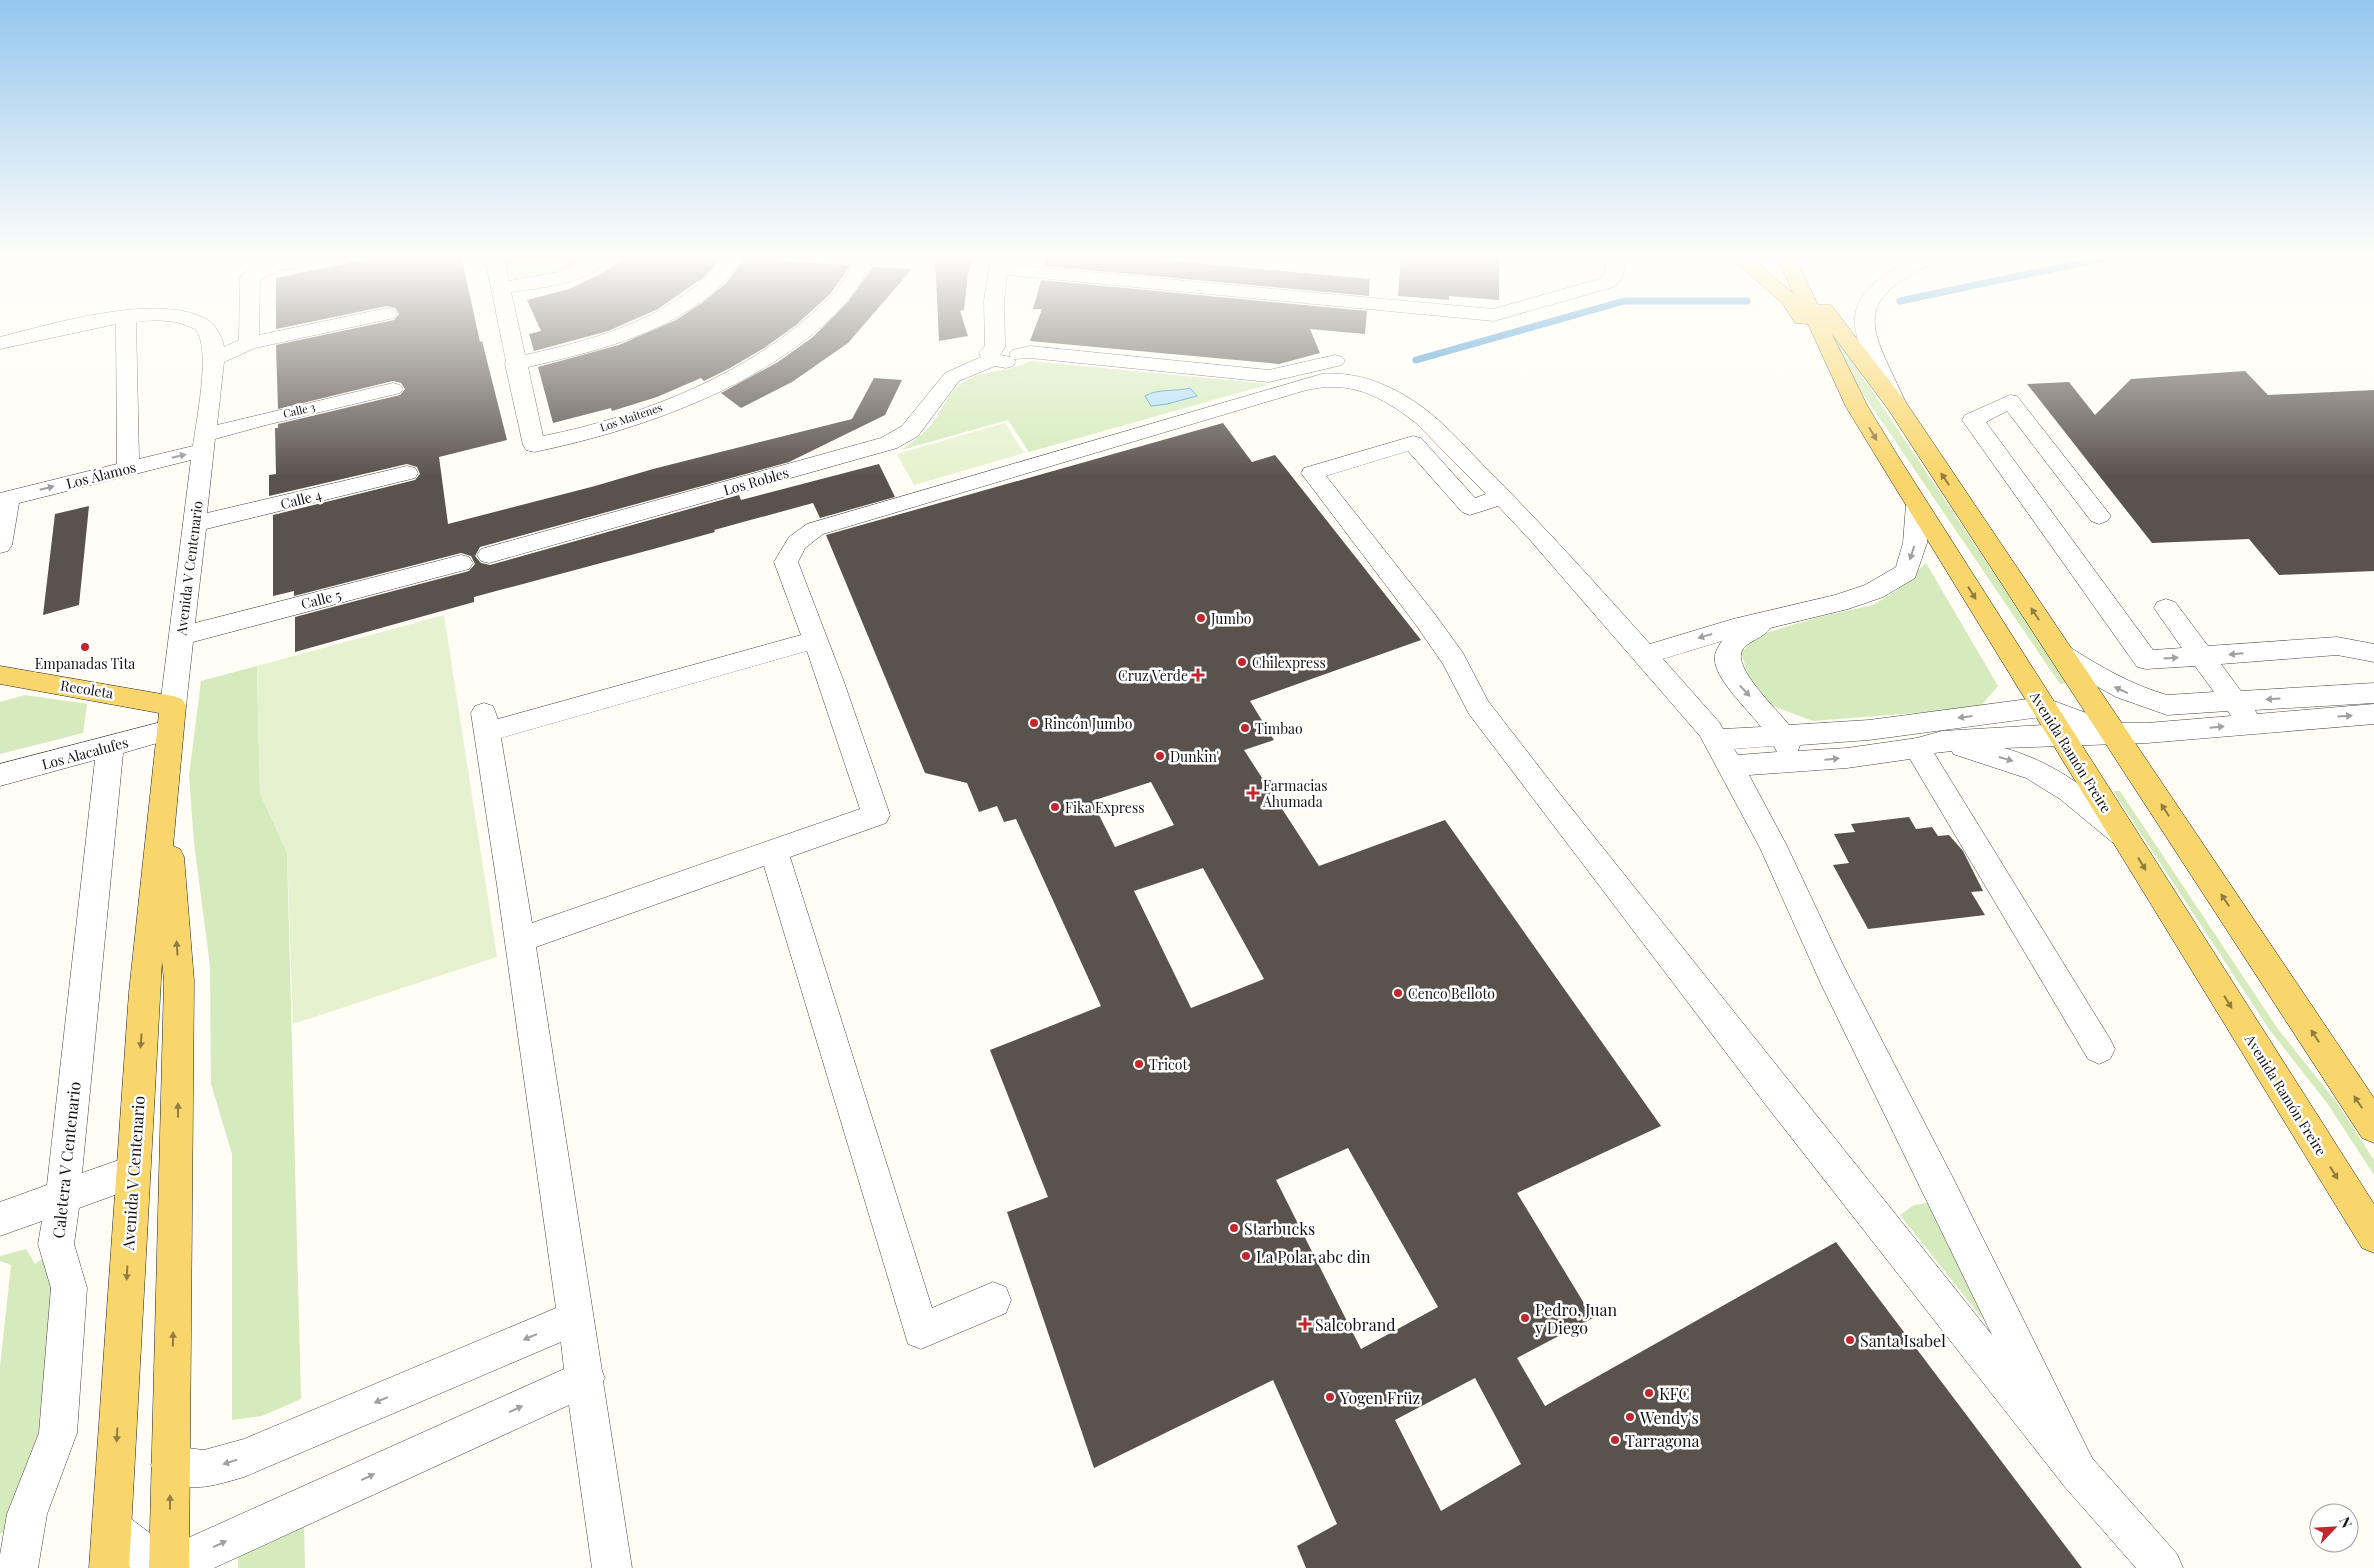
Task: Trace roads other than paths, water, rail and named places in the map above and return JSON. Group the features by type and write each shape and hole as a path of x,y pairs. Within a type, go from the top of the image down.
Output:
{"main road":[{"path":"1809,330 1857,407"},
{"name":"Avenida Ramón Freire","path":"1821,330 1857,407 2374,1236"},
{"name":"Avenida Ramón Freire","path":"1841,330 1897,406 2374,1127"},
{"name":"Recoleta","path":"0,675 115,694 171,718"},
{"name":"Avenida V Centenario","path":"109,1568 144,992 171,718"},
{"name":"Avenida V Centenario","path":"165,778 179,981 178,1159 169,1568"}],"street":[{"name":"Avenida V Centenario","path":"0,343 62,330"},
{"path":"126,330 128,468"},
{"name":"Avenida V Centenario","path":"171,718 214,359 214,348 210,334 207,330"},
{"path":"249,330 249,343"},
{"path":"214,359 249,343 310,330"},
{"name":"Los Maitenes","path":"508,330 534,445 619,423 680,400 742,370 780,348 802,330"},
{"path":"515,364 590,346 633,330"},
{"path":"1000,330 1005,352 1030,352 1269,376 1335,361"},
{"path":"1864,330 1897,406"},
{"name":"Los Robles","path":"489,555 889,443 910,431 952,377 1005,352"},
{"path":"520,940 876,815 786,562 791,548 800,538 815,529 1059,456 1322,381 1360,382 1403,402 1424,418 1503,497 1699,716 1724,753 1773,846 1832,974 1940,1188 2078,1472"},
{"name":"Calle 3","path":"204,443 262,419 393,389"},
{"path":"2099,516 2010,401 1973,420 2146,660 2337,646 2374,653"},
{"name":"Los Álamos","path":"4,499 128,468 204,443"},
{"path":"1503,497 1470,507 1413,443 1312,473 1425,619 1454,660 1478,707 1577,838 2078,1472 2162,1568"},
{"name":"Calle 4","path":"194,524 407,473"},
{"path":"0,545 4,499"},
{"path":"1645,655 1675,644 1789,614 1839,604 1874,591 1907,572 1915,543 1917,505"},
{"name":"Calle 5","path":"181,636 461,563"},
{"path":"2166,608 2252,724"},
{"path":"1789,614 1747,632 1732,644 1727,660 1733,678 1781,734 1795,762"},
{"path":"612,1568 586,1378 575,1318 520,940 486,723 815,640"},
{"path":"2062,655 2134,696 2167,705 2374,693"},
{"path":"2299,697 2317,718"},
{"path":"1724,753 1781,734 1869,730 2043,707 2113,733"},
{"path":"1724,753 1795,762 1847,758 1929,745 2060,734 2147,733 2374,714"},
{"name":"Los Alacalufes","path":"0,775 110,746 171,718"},
{"path":"1929,745 2020,764 2036,770 2067,789 2124,836"},
{"path":"1929,745 2099,1049"},
{"name":"Caletera V Centenario","path":"18,1568 27,1514 58,1433 69,1288 56,1244 63,1197 110,746"},
{"path":"773,850 921,1331 993,1300"},
{"path":"0,1220 133,1172"},
{"path":"170,1465 204,1469 244,1458 575,1318"},
{"path":"178,1568 204,1551 586,1378"},
{"path":"112,1529 162,1568"}],"water":[{"path":"1190,388 1197,396 1167,404 1151,406 1145,396 1161,391"}],"waterway":[{"path":"1416,360 1521,330"}],"place":[{"name":"Jumbo","path":"1201,618"},
{"name":"Empanadas Tita","path":"85,647"},
{"name":"Chilexpress","path":"1242,662"},
{"name":"Cruz Verde","path":"1198,675"},
{"name":"Rincón Jumbo","path":"1034,723"},
{"name":"Timbao","path":"1245,728"},
{"name":"Dunkin'","path":"1160,756"},
{"name":"Farmacias Ahumada","path":"1253,793"},
{"name":"Fika Express","path":"1055,807"},
{"name":"Cenco Belloto","path":"1398,993"},
{"name":"Tricot","path":"1139,1064"},
{"name":"Starbucks","path":"1234,1228"},
{"name":"La Polar abc din","path":"1246,1256"},
{"name":"Pedro, Juan y Diego","path":"1525,1318"},
{"name":"Salcobrand","path":"1305,1324"},
{"name":"Santa Isabel","path":"1850,1340"},
{"name":"KFC","path":"1649,1393"},
{"name":"Yogen Früz","path":"1330,1397"},
{"name":"Wendy's","path":"1630,1417"},
{"name":"Tarragona","path":"1615,1440"}]}
